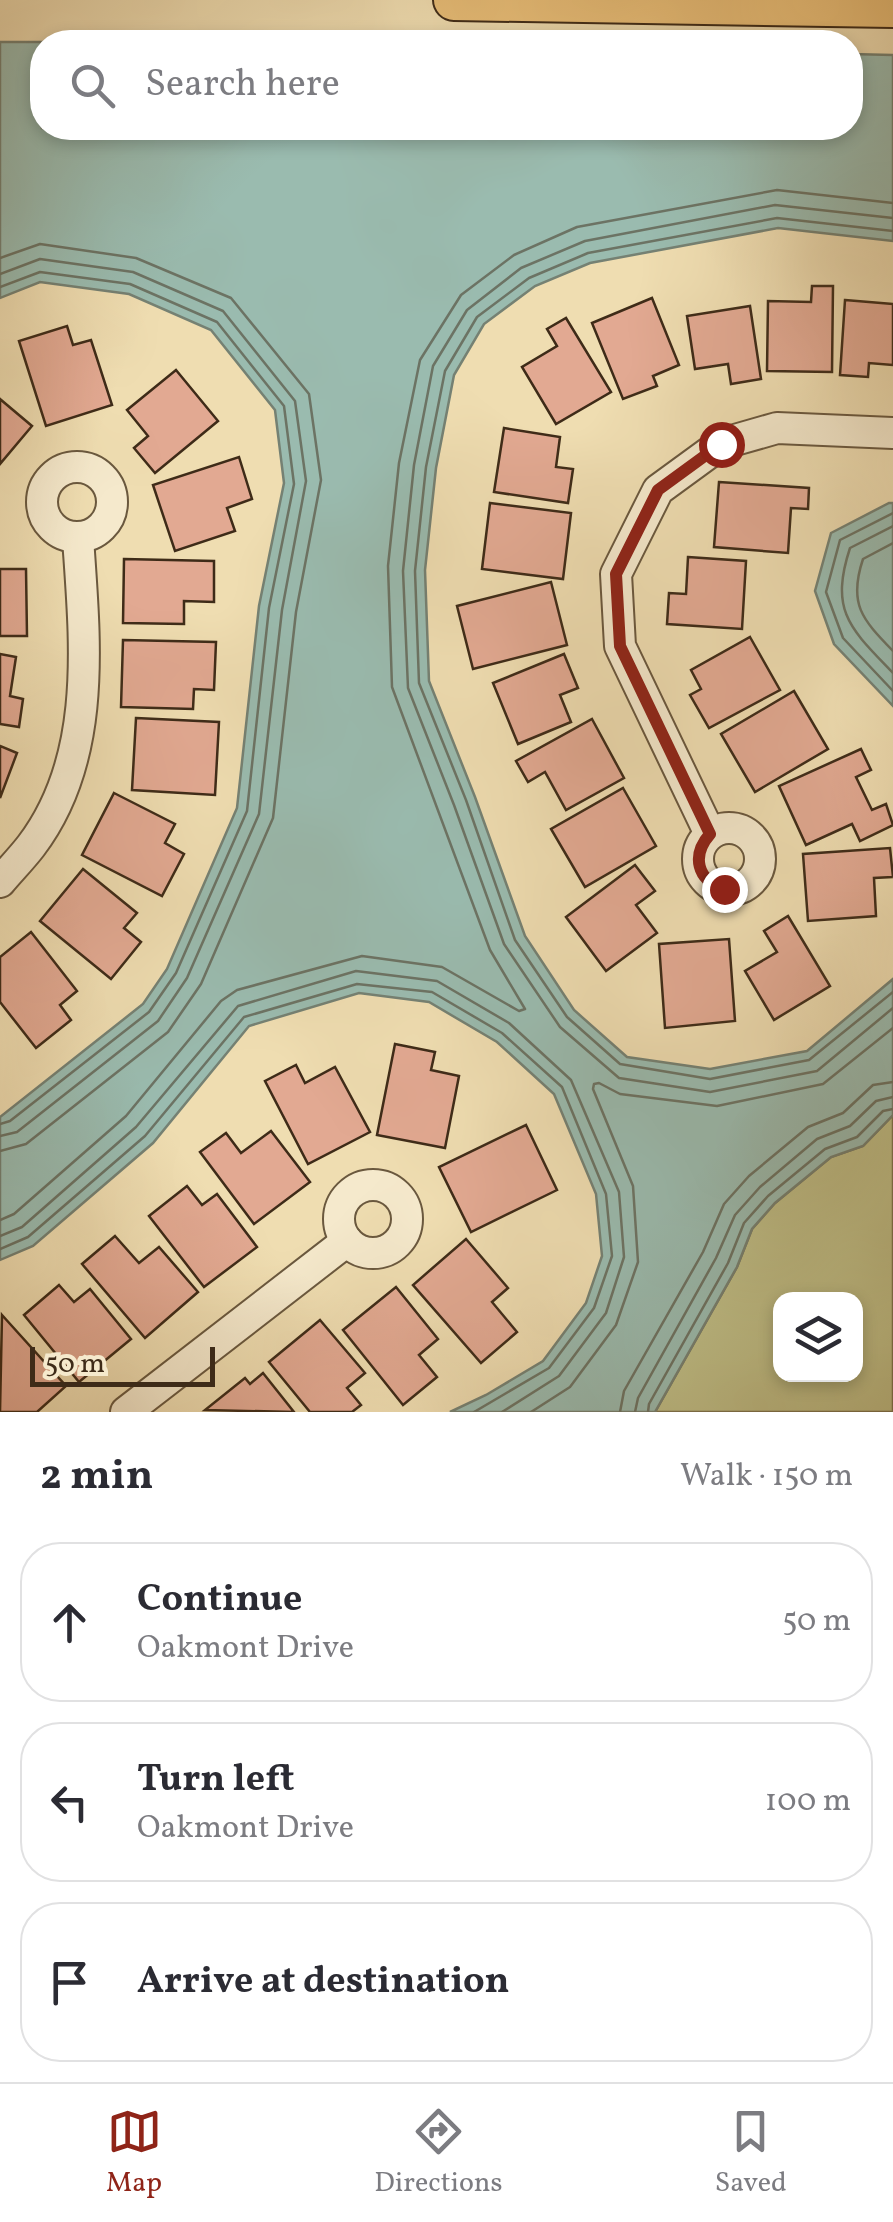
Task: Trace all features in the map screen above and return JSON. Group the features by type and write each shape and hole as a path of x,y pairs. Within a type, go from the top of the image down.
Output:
{"main road":[{"path":"454,0 893,7"}],"street":[{"path":"710,834 620,646 616,574 658,490 721,444 777,428 893,433"},
{"path":"0,882 33,844 57,799 78,740 86,656 78,538"},
{"path":"126,1412 348,1241"}],"green space":[{"path":"893,1115 893,1412 655,1412 737,1267 752,1229 775,1203 831,1157 863,1146"}],"water":[{"path":"0,42 30,42 30,140 863,140 863,54 893,55 893,241 778,228 590,263 535,286 484,324 454,375 436,468 425,570 429,681 525,936 574,1010 627,1057 710,1069 807,1051 893,979 893,1115 863,1146 831,1157 775,1203 752,1229 737,1267 655,1412 450,1412 543,1361 586,1303 602,1256 596,1194 554,1094 497,1042 429,1002 359,993 249,1026 153,1143 33,1246 0,1260 0,1117 143,1004 167,969 237,808 259,606 284,483 275,410 211,330 129,294 40,282 0,298"},
{"path":"893,503 893,706 834,644 815,591 831,533"}],"building":[{"path":"812,286 833,286 832,372 767,371 768,301 811,302"},
{"path":"652,298 679,365 653,376 657,386 623,399 592,323"},
{"path":"845,300 893,304 893,365 869,363 868,377 840,375"},
{"path":"750,306 761,379 731,384 728,364 695,369 687,316"},
{"path":"566,318 611,392 556,424 522,367 557,346 547,329"},
{"path":"67,326 73,345 91,340 112,405 46,426 19,341"},
{"path":"176,370 218,421 155,473 134,448 148,436 127,410"},
{"path":"0,399 32,426 0,464"},
{"path":"504,428 560,437 556,467 573,469 568,503 494,492"},
{"path":"239,457 252,499 227,508 235,531 175,551 153,485"},
{"path":"719,482 809,488 808,509 791,508 788,553 714,547"},
{"path":"490,503 571,513 563,579 482,569"},
{"path":"688,557 746,561 742,629 667,624 669,593 686,594"},
{"path":"124,559 214,561 214,602 184,601 184,624 123,623"},
{"path":"0,569 26,569 27,636 0,636"},
{"path":"551,582 567,645 473,669 457,606"},
{"path":"750,637 780,690 709,728 690,695 701,689 691,670"},
{"path":"123,640 216,642 214,690 194,689 193,709 121,707"},
{"path":"0,654 16,657 10,696 23,699 19,727 0,724"},
{"path":"564,654 578,688 560,695 571,722 518,744 493,683"},
{"path":"794,691 828,749 755,792 721,734"},
{"path":"136,718 219,722 215,795 132,790"},
{"path":"592,719 624,778 566,810 545,772 528,782 516,761"},
{"path":"0,746 17,753 0,798"},
{"path":"861,749 871,770 856,777 872,810 886,804 893,825 860,841 852,824 806,845 779,786"},
{"path":"623,788 656,846 585,887 551,829"},
{"path":"114,793 175,824 165,843 184,854 162,896 82,855"},
{"path":"890,848 893,877 874,878 876,916 808,921 803,854"},
{"path":"635,865 655,891 636,905 657,933 606,971 566,917"},
{"path":"83,869 137,913 124,928 141,942 111,979 40,921"},
{"path":"788,916 830,986 774,1020 745,971 777,952 764,931"},
{"path":"31,932 77,991 60,1005 71,1020 36,1048 0,1002 0,957"},
{"path":"729,939 735,1021 665,1028 659,944"},
{"path":"395,1044 435,1052 431,1070 459,1076 445,1148 377,1135"},
{"path":"296,1065 305,1083 335,1067 370,1132 308,1164 265,1081"},
{"path":"526,1125 557,1190 471,1232 439,1167"},
{"path":"271,1131 310,1182 254,1224 200,1152 226,1133 241,1153"},
{"path":"187,1186 202,1205 217,1194 257,1247 204,1287 149,1216"},
{"path":"115,1236 139,1263 159,1247 198,1292 145,1338 82,1264"},
{"path":"466,1239 508,1288 492,1302 517,1332 481,1363 413,1285"},
{"path":"59,1285 74,1302 90,1289 131,1339 79,1382 24,1315"},
{"path":"396,1287 438,1339 419,1355 437,1377 403,1405 343,1330"},
{"path":"2,1315 66,1386 37,1412 0,1412"},
{"path":"320,1320 365,1373 347,1388 361,1405 352,1412 310,1412 269,1362"},
{"path":"263,1373 294,1412 205,1410 245,1378 250,1384"}],"route":[{"path":"721,444 658,490 616,574 620,646 710,834 698,854 704,878 724,889"}]}
